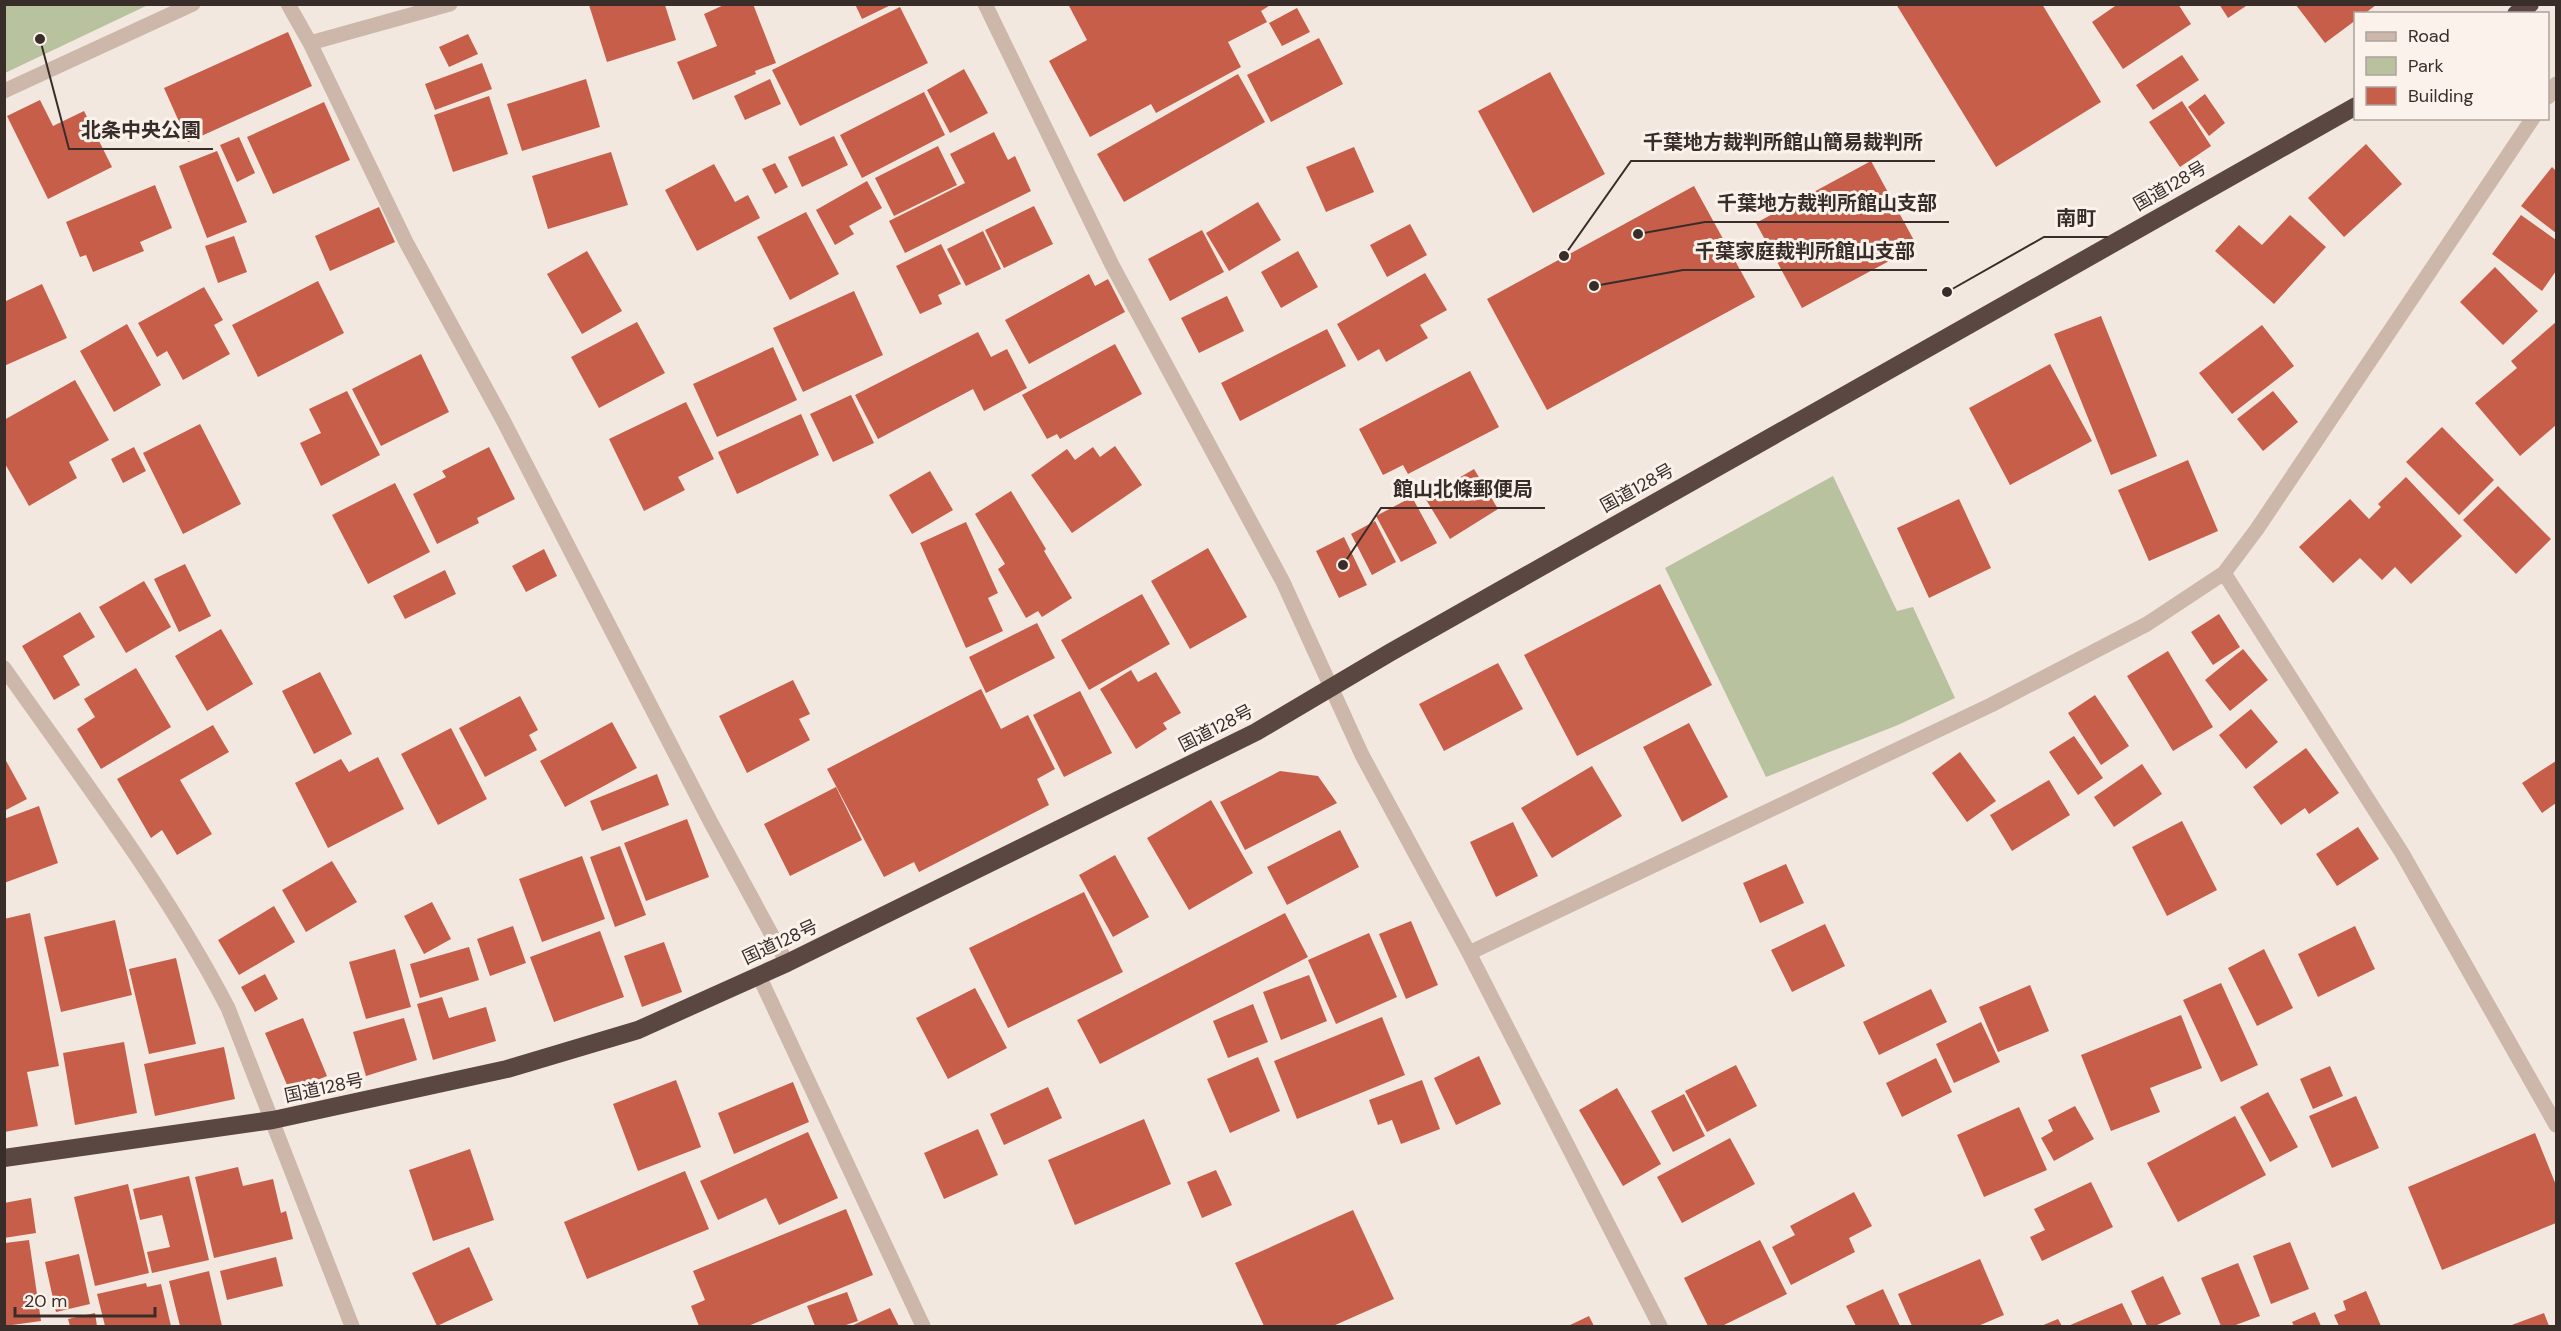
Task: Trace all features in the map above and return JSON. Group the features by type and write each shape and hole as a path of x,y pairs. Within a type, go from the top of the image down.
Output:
{"highway":[{"name":"国道128号","path":"4,1158 273,1120 507,1069 638,1030 759,976 1256,732 1331,687 2354,107"}],"street":[{"path":"4,91 193,4"},
{"path":"288,4 310,43 406,242 504,422 710,821 787,963"},
{"path":"310,43 450,4"},
{"path":"985,4 1112,265 1283,582 1362,755 1470,953 1660,1326"},
{"path":"1470,953 1991,705 2147,624 2224,573 2257,529 2532,120"},
{"path":"2224,573 2402,853 2556,1125"},
{"path":"4,668 171,909 203,960 228,1008 352,1326"},
{"path":"759,976 923,1326"}],"green space":[{"path":"5,4 148,4 148,5 5,73"},
{"path":"1833,476 1897,611 1913,607 1955,698 1898,725 1766,777 1665,568"}],"building":[{"path":"726,4 753,4 776,63 755,71 756,74 693,100 677,62 717,46 704,14"},
{"path":"855,4 893,4 862,19"},
{"path":"1068,4 1272,4 1261,11 1267,22 1228,42 1241,67 1156,113 1151,104 1090,137 1049,61 1087,40"},
{"path":"1896,4 2042,4 2101,102 1996,167"},
{"path":"2118,4 2178,4 2191,24 2123,69 2092,22"},
{"path":"2219,4 2249,4 2228,18"},
{"path":"589,5 665,5 676,40 607,62"},
{"path":"2296,5 2376,5 2367,12 2354,12 2354,21 2325,43"},
{"path":"900,7 928,63 800,126 772,70"},
{"path":"1297,8 1310,32 1282,46 1269,23"},
{"path":"288,32 312,86 188,142 164,88"},
{"path":"468,34 478,54 449,67 439,47"},
{"path":"1319,38 1343,84 1271,122 1247,75"},
{"path":"2182,55 2199,80 2153,110 2136,85"},
{"path":"482,63 492,89 435,110 425,84"},
{"path":"964,69 988,113 950,133 927,90"},
{"path":"1550,72 1605,174 1533,213 1478,111"},
{"path":"1238,74 1265,122 1124,202 1097,154"},
{"path":"586,79 600,127 522,151 507,104"},
{"path":"770,79 781,104 745,120 734,96"},
{"path":"924,92 945,135 862,178 840,135"},
{"path":"2205,94 2225,123 2209,136 2188,107"},
{"path":"489,96 508,154 453,172 434,115"},
{"path":"40,100 53,126 84,111 112,167 48,199 7,116"},
{"path":"2182,101 2211,146 2180,167 2149,122"},
{"path":"324,102 350,160 273,194 247,137"},
{"path":"994,132 1008,160 1015,156 1031,191 905,253 889,221 965,183 950,154"},
{"path":"834,136 848,165 802,187 788,157"},
{"path":"239,137 255,173 237,182 220,145"},
{"path":"2366,144 2402,184 2344,237 2308,198"},
{"path":"938,146 957,185 894,216 875,178"},
{"path":"1354,147 1374,192 1326,212 1306,167"},
{"path":"217,151 247,222 207,238 179,166"},
{"path":"611,152 628,205 548,229 532,176"},
{"path":"1871,161 1917,246 1802,308 1756,223"},
{"path":"775,163 788,187 775,194 762,169"},
{"path":"714,164 735,202 748,195 760,218 697,251 665,190"},
{"path":"2552,167 2556,171 2556,233 2521,206"},
{"path":"867,181 882,208 849,226 854,234 835,245 816,210"},
{"path":"155,185 172,228 140,242 144,251 93,272 86,255 80,257 66,222"},
{"path":"1694,186 1755,297 1547,410 1487,299"},
{"path":"1258,202 1281,240 1229,271 1206,233"},
{"path":"1034,206 1053,244 1004,268 985,230"},
{"path":"379,207 395,242 330,271 315,236"},
{"path":"806,212 839,274 790,300 757,237"},
{"path":"2290,215 2326,247 2274,304 2215,251 2239,225 2262,245"},
{"path":"2521,215 2556,240 2556,271 2542,291 2492,254"},
{"path":"1410,224 1427,255 1387,277 1370,245"},
{"path":"1202,230 1224,272 1170,301 1148,259"},
{"path":"983,231 1001,269 966,286 947,249"},
{"path":"234,236 247,272 218,283 205,246"},
{"path":"941,244 961,284 938,295 942,304 920,314 896,266"},
{"path":"587,251 622,311 582,334 547,274"},
{"path":"1298,251 1318,287 1281,308 1261,272"},
{"path":"2495,267 2538,311 2503,345 2460,302"},
{"path":"1425,273 1447,310 1420,325 1428,338 1386,362 1379,349 1358,361 1337,324"},
{"path":"1089,274 1095,286 1108,279 1125,312 1029,364 1005,320"},
{"path":"318,281 344,333 258,377 232,325"},
{"path":"42,284 67,338 4,366 4,302"},
{"path":"204,287 223,320 214,325 230,354 183,380 167,351 157,357 138,323"},
{"path":"854,291 883,355 803,392 773,328"},
{"path":"1227,296 1244,331 1199,353 1181,318"},
{"path":"2101,316 2157,456 2111,475 2054,334"},
{"path":"637,322 665,373 599,408 571,357"},
{"path":"2556,322 2556,425 2520,456 2475,403 2517,368 2511,361"},
{"path":"127,324 161,385 114,412 80,351"},
{"path":"2262,325 2294,366 2232,414 2199,373"},
{"path":"1327,329 1346,366 1240,421 1221,383"},
{"path":"978,332 991,357 1007,349 1027,388 984,411 973,389 878,439 855,395"},
{"path":"1115,344 1142,394 1060,439 1057,434 1047,439 1022,395"},
{"path":"773,347 797,400 717,437 693,384"},
{"path":"421,354 449,412 381,446 352,389"},
{"path":"2050,364 2092,441 2010,485 1969,408"},
{"path":"1470,371 1499,427 1408,474 1403,465 1383,475 1359,429"},
{"path":"75,380 109,440 69,462 77,478 29,506 4,462 4,420"},
{"path":"347,391 380,455 321,486 300,443 321,433 309,409"},
{"path":"2273,391 2298,422 2263,451 2237,419"},
{"path":"851,395 874,443 833,462 810,414"},
{"path":"686,402 714,459 678,477 685,490 644,511 609,439"},
{"path":"801,414 819,455 737,494 718,452"},
{"path":"200,424 241,504 183,534 143,453"},
{"path":"2442,427 2494,480 2459,515 2406,462"},
{"path":"1115,446 1142,485 1072,533 1031,475 1067,449 1075,460 1093,447 1100,457"},
{"path":"134,447 146,471 123,483 111,459"},
{"path":"489,447 515,499 477,518 479,523 437,544 413,494 446,477 442,471"},
{"path":"2188,460 2218,531 2149,561 2118,490"},
{"path":"1474,469 1498,509 1450,539 1425,498"},
{"path":"930,471 953,510 912,534 889,495"},
{"path":"2406,477 2462,536 2411,584 2395,567 2382,580 2360,558 2333,583 2299,547 2350,499 2369,519 2381,507 2378,504"},
{"path":"395,483 430,552 368,584 332,515"},
{"path":"2498,486 2551,539 2516,574 2463,520"},
{"path":"1011,491 1072,598 1042,617 1038,611 1026,618 998,569 1005,564 975,514"},
{"path":"1412,497 1437,543 1401,562 1376,516"},
{"path":"1959,499 1991,568 1929,598 1897,528"},
{"path":"1375,521 1396,562 1372,575 1351,534"},
{"path":"966,522 998,593 988,598 1003,631 966,648 920,543"},
{"path":"1344,537 1367,585 1339,598 1316,551"},
{"path":"1208,548 1247,617 1190,649 1151,581"},
{"path":"544,549 557,576 526,592 512,566"},
{"path":"185,564 211,616 179,632 154,579"},
{"path":"445,570 456,594 405,619 393,596"},
{"path":"144,581 171,627 126,653 99,607"},
{"path":"1660,584 1712,685 1577,756 1524,655"},
{"path":"1142,594 1170,644 1089,690 1061,640"},
{"path":"80,612 95,637 63,656 80,685 54,700 22,646"},
{"path":"2219,614 2240,647 2213,665 2191,632"},
{"path":"1037,623 1055,658 986,693 969,657"},
{"path":"221,629 253,684 207,711 175,656"},
{"path":"2243,649 2268,680 2230,711 2205,680"},
{"path":"2168,651 2213,727 2173,751 2127,676"},
{"path":"1498,663 1523,709 1444,751 1419,704"},
{"path":"136,668 171,727 101,769 77,729 95,717 84,699"},
{"path":"1131,670 1138,682 1156,672 1181,713 1163,723 1167,729 1136,749 1100,689"},
{"path":"320,672 352,734 314,754 282,691"},
{"path":"793,680 810,714 799,719 810,740 747,773 719,716"},
{"path":"981,689 1001,729 1028,715 1055,769 1037,779 1049,805 919,872 914,862 884,877 827,769"},
{"path":"1080,691 1112,753 1064,777 1033,715"},
{"path":"2095,695 2129,746 2101,765 2068,713"},
{"path":"520,696 538,730 529,735 537,750 485,777 459,728"},
{"path":"2251,709 2278,742 2246,769 2219,735"},
{"path":"612,722 637,768 565,807 540,761"},
{"path":"1689,723 1728,797 1682,822 1643,747"},
{"path":"213,725 229,752 180,780 212,834 177,855 162,830 151,838 117,779"},
{"path":"451,728 487,799 438,825 401,754"},
{"path":"2074,736 2103,778 2078,795 2049,752"},
{"path":"2306,748 2339,793 2309,814 2305,808 2281,825 2253,787"},
{"path":"1960,752 1996,801 1967,822 1932,773"},
{"path":"4,757 27,799 4,811"},
{"path":"378,757 404,809 328,848 295,783 341,759 349,772"},
{"path":"2556,761 2556,803 2542,813 2522,783"},
{"path":"2142,764 2162,794 2114,827 2094,797"},
{"path":"1592,766 1622,816 1552,858 1521,808"},
{"path":"1280,771 1318,776 1337,803 1245,850 1220,802"},
{"path":"657,774 669,805 602,831 590,801"},
{"path":"2049,780 2070,815 2012,851 1990,815"},
{"path":"836,787 862,840 790,876 764,824"},
{"path":"1211,800 1253,873 1189,910 1147,838"},
{"path":"39,806 58,863 4,883 4,819"},
{"path":"687,819 709,877 646,901 624,843"},
{"path":"2182,821 2217,890 2167,916 2132,847"},
{"path":"1513,822 1538,876 1496,897 1470,842"},
{"path":"2358,827 2379,859 2337,886 2316,854"},
{"path":"1340,830 1359,867 1287,905 1267,867"},
{"path":"620,846 646,915 615,927 590,857"},
{"path":"1115,855 1149,917 1113,937 1079,875"},
{"path":"582,856 605,919 542,942 519,879"},
{"path":"332,861 357,902 306,932 282,890"},
{"path":"1786,864 1804,903 1760,923 1743,883"},
{"path":"1084,892 1123,972 1008,1028 969,948"},
{"path":"432,902 451,939 424,954 404,916"},
{"path":"274,906 295,942 239,975 218,940"},
{"path":"30,913 59,1066 27,1072 38,1126 4,1132 4,919"},
{"path":"1285,913 1308,957 1100,1064 1077,1020"},
{"path":"115,920 132,995 61,1012 44,937"},
{"path":"1411,921 1438,985 1406,999 1379,934"},
{"path":"1825,924 1845,966 1792,992 1771,950"},
{"path":"513,926 526,963 490,976 477,939"},
{"path":"2355,926 2375,969 2318,997 2298,954"},
{"path":"600,931 624,997 554,1022 530,957"},
{"path":"1369,933 1397,997 1336,1024 1308,960"},
{"path":"664,942 682,992 642,1007 624,956"},
{"path":"469,947 479,980 420,998 410,964"},
{"path":"395,949 411,1007 366,1019 349,962"},
{"path":"2264,949 2293,1008 2257,1026 2228,968"},
{"path":"176,958 196,1044 149,1054 129,969"},
{"path":"265,974 278,999 255,1012 241,987"},
{"path":"1309,975 1327,1021 1281,1040 1263,992"},
{"path":"2221,983 2258,1065 2221,1082 2183,1000"},
{"path":"2030,985 2049,1031 1998,1052 1979,1007"},
{"path":"975,988 1007,1048 948,1079 916,1018"},
{"path":"1931,989 1947,1022 1879,1055 1863,1022"},
{"path":"442,997 449,1018 486,1007 496,1041 433,1060 417,1004"},
{"path":"1253,1004 1268,1042 1228,1058 1213,1021"},
{"path":"2181,1015 2202,1068 2150,1088 2160,1112 2111,1131 2081,1055"},
{"path":"1382,1017 1405,1075 1297,1119 1274,1061"},
{"path":"303,1018 327,1076 290,1092 265,1033"},
{"path":"404,1018 417,1060 366,1076 353,1032"},
{"path":"1981,1022 2000,1062 1954,1083 1936,1044"},
{"path":"124,1042 137,1113 75,1125 63,1053"},
{"path":"224,1047 235,1099 155,1116 144,1064"},
{"path":"1479,1056 1501,1104 1456,1125 1434,1078"},
{"path":"1258,1057 1280,1111 1230,1133 1207,1079"},
{"path":"1936,1058 1952,1092 1902,1117 1886,1083"},
{"path":"1736,1065 1757,1106 1707,1132 1685,1091"},
{"path":"2330,1066 2343,1096 2313,1109 2300,1079"},
{"path":"676,1080 701,1147 638,1171 613,1104"},
{"path":"1422,1080 1440,1129 1401,1144 1392,1120 1378,1125 1369,1100"},
{"path":"793,1082 809,1122 734,1154 718,1113"},
{"path":"1048,1087 1062,1118 1004,1145 990,1114"},
{"path":"1617,1088 1661,1164 1623,1186 1579,1110"},
{"path":"2268,1092 2298,1147 2270,1162 2240,1107"},
{"path":"1684,1094 1705,1136 1673,1152 1651,1111"},
{"path":"2356,1096 2379,1148 2332,1168 2309,1116"},
{"path":"2075,1106 2094,1139 2054,1161 2041,1138 2053,1131 2048,1120"},
{"path":"2019,1107 2047,1170 1984,1197 1957,1135"},
{"path":"2235,1116 2266,1175 2178,1222 2147,1163"},
{"path":"1144,1119 1171,1184 1075,1225 1048,1160"},
{"path":"978,1129 998,1175 944,1199 924,1153"},
{"path":"808,1132 838,1198 779,1225 766,1198 718,1220 700,1181"},
{"path":"2535,1133 2556,1185 2556,1223 2442,1270 2408,1187"},
{"path":"1730,1138 1755,1184 1682,1223 1657,1177"},
{"path":"470,1149 494,1220 433,1241 409,1170"},
{"path":"238,1167 243,1186 273,1179 281,1213 286,1211 293,1239 214,1258 195,1177"},
{"path":"1216,1170 1232,1205 1202,1218 1187,1182"},
{"path":"685,1171 709,1229 587,1279 564,1222"},
{"path":"189,1176 209,1260 152,1273 147,1252 170,1247 162,1215 140,1220 133,1189"},
{"path":"2091,1182 2113,1227 2042,1261 2030,1237 2045,1230 2034,1209"},
{"path":"128,1184 149,1273 95,1286 74,1197"},
{"path":"1854,1192 1872,1226 1849,1238 1855,1252 1791,1285 1772,1247 1795,1235 1790,1226"},
{"path":"31,1198 36,1233 4,1238 4,1203"},
{"path":"846,1209 873,1275 748,1326 699,1326 691,1306 705,1300 693,1271"},
{"path":"1353,1210 1394,1299 1333,1326 1264,1326 1235,1263"},
{"path":"29,1240 41,1321 5,1326 5,1243"},
{"path":"1760,1240 1787,1294 1722,1326 1708,1326 1684,1278"},
{"path":"2290,1242 2309,1289 2271,1304 2253,1256"},
{"path":"469,1247 493,1300 437,1326 412,1273"},
{"path":"79,1254 90,1304 56,1312 45,1262"},
{"path":"276,1257 283,1286 227,1300 220,1271"},
{"path":"1980,1259 2004,1315 1978,1326 1912,1326 1898,1294"},
{"path":"2238,1263 2260,1316 2233,1326 2221,1326 2201,1278"},
{"path":"209,1271 222,1326 180,1326 169,1281"},
{"path":"2163,1276 2181,1314 2155,1326 2147,1326 2131,1291"},
{"path":"146,1283 147,1287 161,1284 171,1326 105,1326 97,1294"},
{"path":"1883,1289 1900,1326 1856,1326 1846,1306"},
{"path":"2366,1291 2381,1326 2339,1326 2334,1315 2346,1310 2343,1301"},
{"path":"847,1292 858,1321 843,1326 815,1326 807,1306"},
{"path":"2122,1303 2133,1326 2068,1326"},
{"path":"890,1308 899,1326 851,1326"},
{"path":"2315,1312 2321,1326 2294,1326 2292,1322"},
{"path":"95,1313 97,1326 70,1326 68,1319"},
{"path":"2544,1313 2549,1326 2509,1326"},
{"path":"1589,1316 1594,1326 1568,1326"},
{"path":"2058,1319 2062,1326 2041,1326"}],"place":[{"name":"北条中央公園","path":"40,39"},
{"name":"千葉地方裁判所館山支部","path":"1638,234"},
{"name":"千葉地方裁判所館山簡易裁判所","path":"1564,256"},
{"name":"千葉家庭裁判所館山支部","path":"1594,286"},
{"name":"南町","path":"1947,292"},
{"name":"館山北條郵便局","path":"1343,565"}]}
